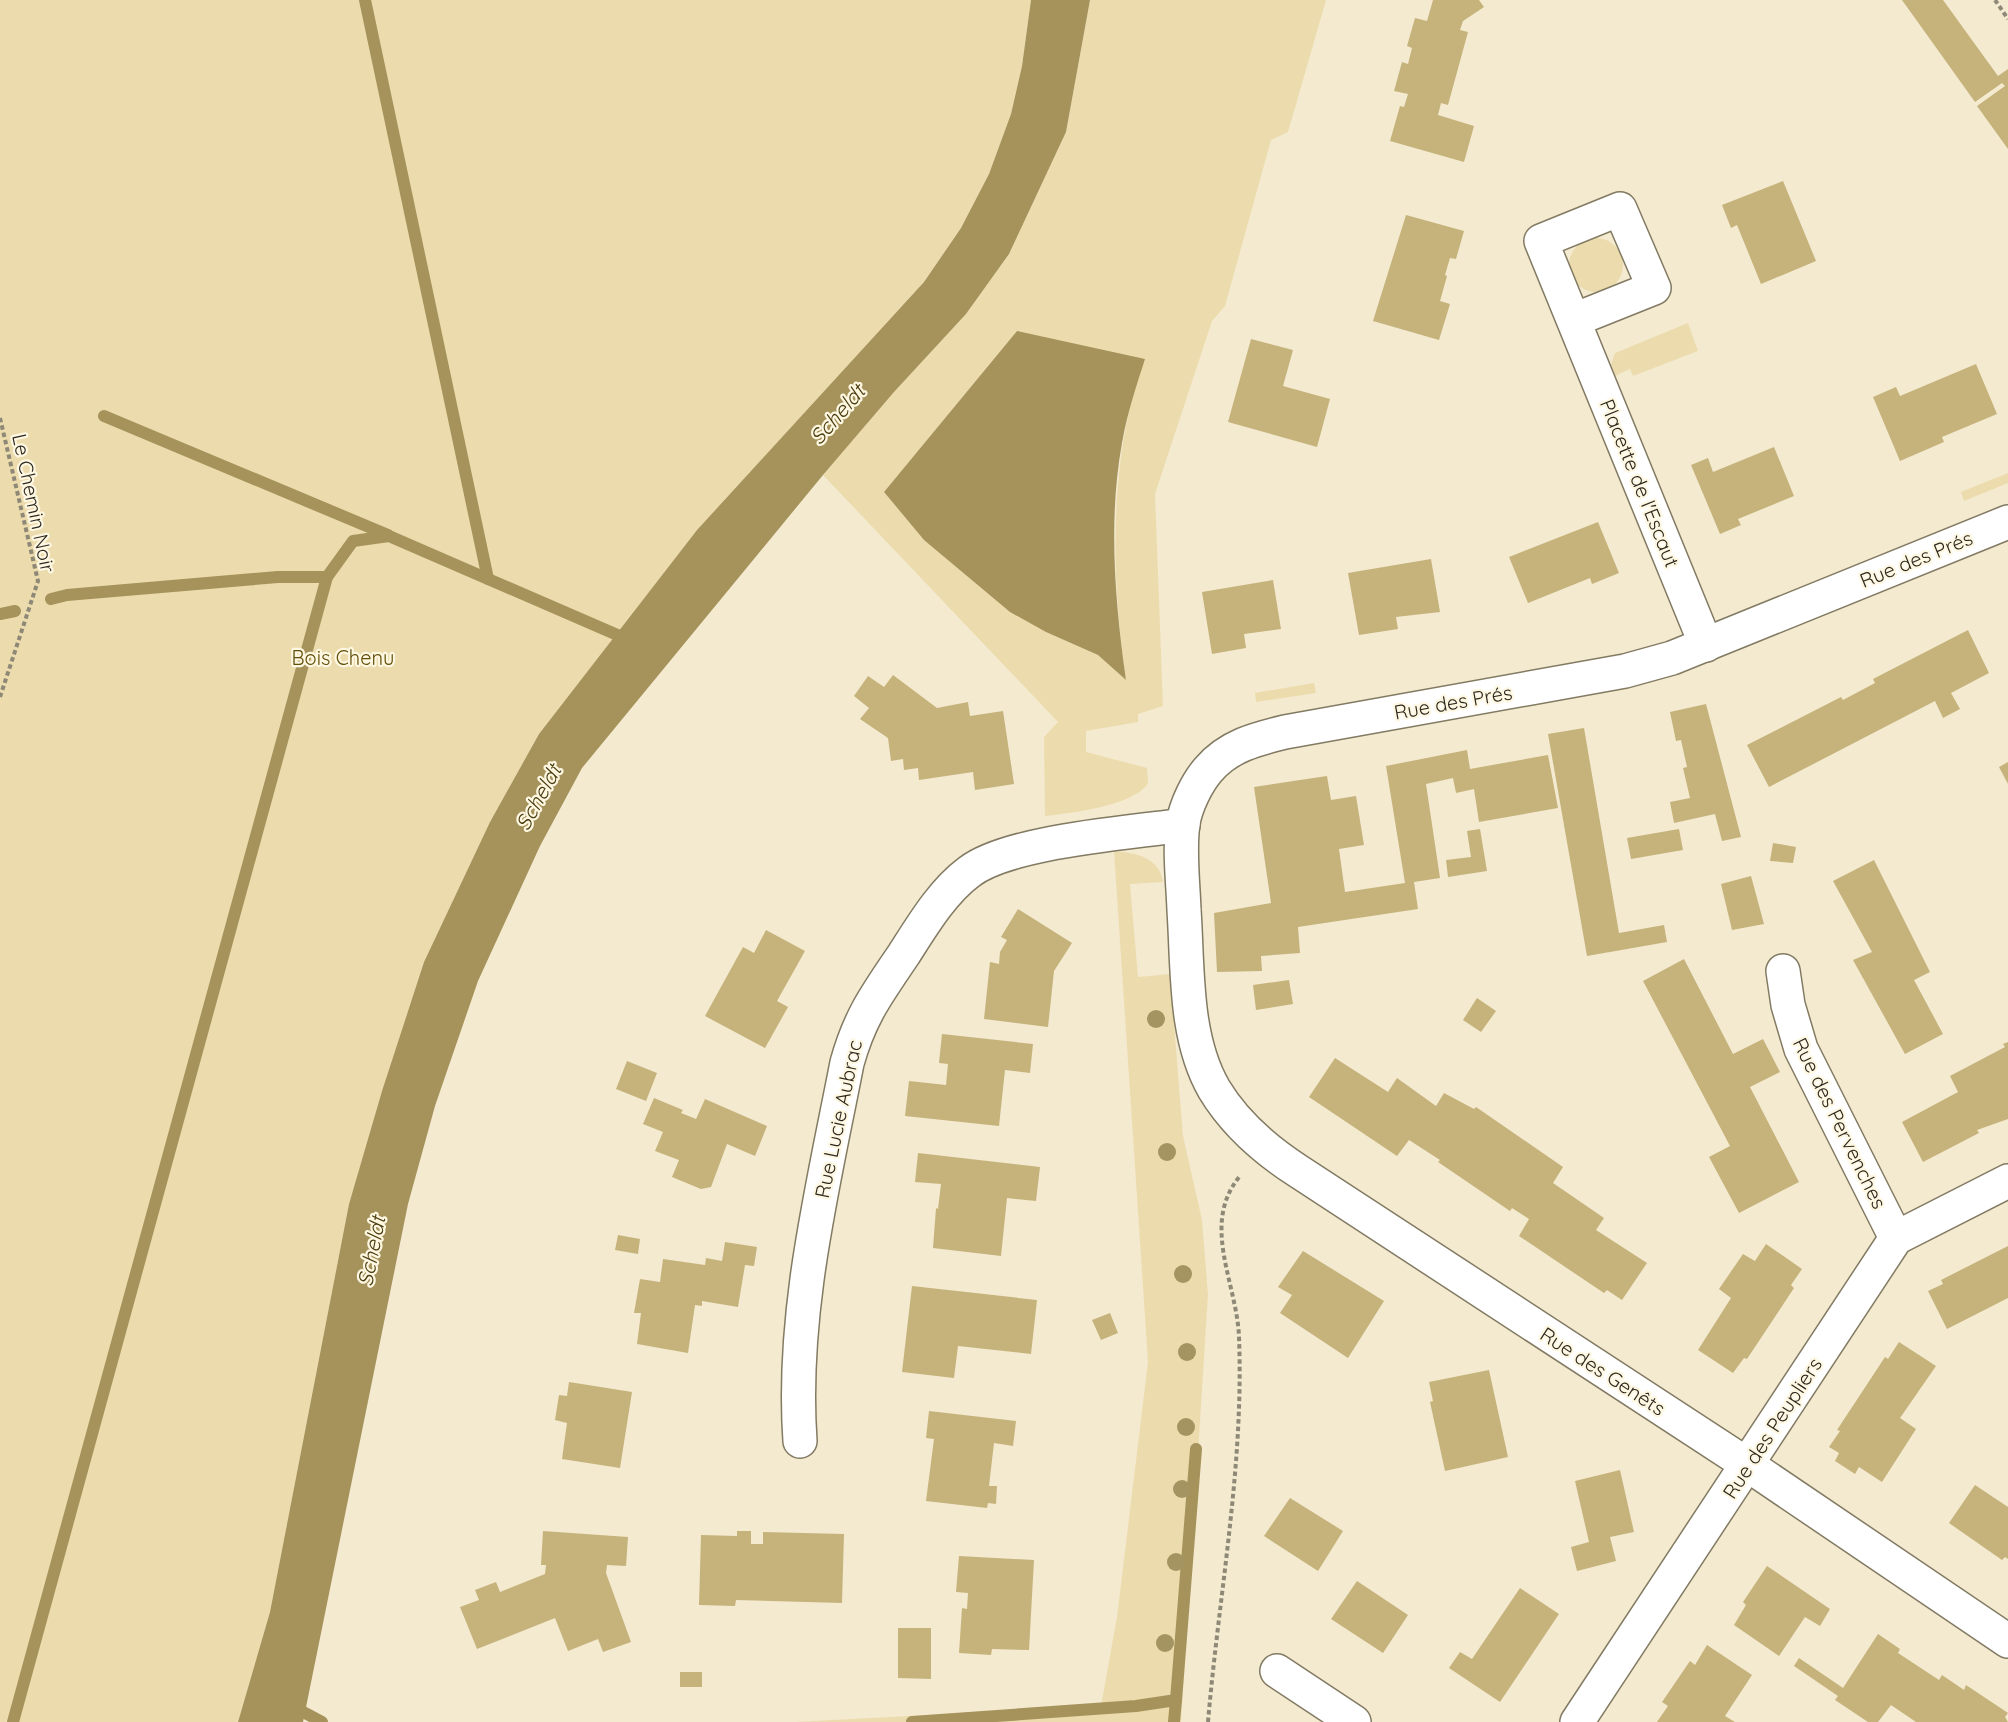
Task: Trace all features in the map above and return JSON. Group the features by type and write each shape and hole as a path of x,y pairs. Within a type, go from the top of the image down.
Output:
{"street":[{"name":"Placette de l'Escaut","path":"1574,320 1706,645"},
{"name":"Rue des Prés","path":"1213,1087 1202,1060 1191,1010 1183,882 1183,825 1190,802 1208,770 1240,745 1285,732 1625,671 1706,645 2008,522"},
{"name":"Rue Lucie Aubrac","path":"800,1441 796,1391 800,1324 848,1063 856,1030 869,1006 922,927 952,888 970,871 1017,850 1183,825"},
{"name":"Rue des Pervenches","path":"1783,971 1788,1005 1801,1049 1896,1238"},
{"name":"Rue des Genêts","path":"1213,1087 1242,1128 1273,1155 1748,1466 2008,1641"},
{"path":"1896,1238 2008,1181"},
{"name":"Rue des Peupliers","path":"1577,1722 1748,1466 1896,1238"},
{"path":"1277,1671 1354,1722"}],"path":[{"path":"1995,0 2008,19"},
{"name":"Le Chemin Noir","path":"0,418 38,581 0,697"},
{"path":"1208,1722 1232,1519 1241,1402 1235,1299 1220,1241 1220,1223 1225,1202 1238,1178 1255,1163 1273,1155"}],"green space":[{"name":"Bois Chenu","path":"0,0 1031,0 1022,66 1011,114 989,174 961,228 924,282 697,530 539,734 490,822 424,962 382,1091 349,1204 270,1612 238,1722 0,1722"},
{"path":"1090,0 1326,0 1288,132 1271,140 1225,306 1212,321 1155,494 1163,706 1138,714 1138,722 1086,731 1086,752 1147,768 1148,783 1141,791 1116,803 1045,816 1044,737 1058,722 823,475 894,392 966,314 1009,254 1066,132","holes":["1017,331 1129,410 1116,511 1118,612 1126,680 1098,655 1046,632 924,540 884,492"]},
{"path":"1596,238 1606,240 1615,246 1621,255 1623,265 1621,275 1615,284 1606,290 1596,292 1586,290 1577,284 1571,275 1569,265 1571,255 1577,246 1586,240"},
{"path":"1688,323 1698,351 1633,376 1630,369 1615,376 1611,365 1615,353"},
{"path":"2008,473 2008,483 1964,501 1961,492"},
{"path":"1314,683 1316,693 1256,702 1255,693"},
{"path":"1114,851 1138,855 1152,862 1161,874 1163,882 1130,884 1138,977 1170,974 1183,1136 1202,1220 1208,1295 1181,1722 795,1722 1101,1706 1117,1617 1148,1362"}],"water":[{"name":"Scheldt","path":"1031,0 1090,0 1066,132 1009,254 966,314 894,392 823,475 582,768 540,846 478,981 435,1106 408,1204 303,1722 238,1722 270,1612 349,1204 382,1091 424,962 490,822 539,734 697,530 924,282 961,228 989,174 1011,114 1022,66"},
{"path":"1017,331 1145,359 1124,432 1115,502 1116,591 1126,680 1098,655 1046,632 1010,612 924,540 884,492"}],"building":[{"path":"1433,0 1479,0 1484,7 1463,21 1460,30 1468,32 1448,105 1441,103 1438,115 1474,126 1464,162 1390,141 1400,106 1404,107 1408,94 1394,91 1402,62 1408,64 1412,48 1407,46 1415,18 1427,21"},
{"path":"1902,0 1943,0 1998,76 2008,69 2008,149 1977,106 2005,86 2002,83 1975,102"},
{"path":"1783,181 1816,261 1761,284 1737,225 1731,228 1722,205"},
{"path":"1406,215 1464,231 1456,259 1450,258 1445,275 1447,276 1440,301 1450,304 1439,340 1373,321"},
{"path":"1251,339 1293,350 1283,386 1330,399 1317,447 1228,422"},
{"path":"1976,364 1997,414 1942,437 1944,442 1900,461 1873,397 1896,387 1900,396"},
{"path":"1774,447 1794,496 1738,519 1741,525 1720,534 1691,465 1708,458 1713,472"},
{"path":"1598,522 1619,573 1592,584 1590,578 1528,603 1509,557"},
{"path":"1431,559 1440,612 1396,617 1398,629 1359,635 1348,573"},
{"path":"1273,580 1281,629 1244,634 1246,648 1212,654 1202,592"},
{"path":"1968,630 1989,673 1951,693 1960,709 1943,718 1935,701 1769,787 1747,745 1841,697 1843,700 1875,683 1873,679"},
{"path":"893,675 937,708 968,702 970,716 1003,711 1014,784 975,790 973,772 919,780 918,768 904,770 903,759 891,761 888,738 860,719 869,708 854,696 868,676 884,687"},
{"path":"1706,704 1741,837 1722,841 1715,814 1674,823 1670,802 1690,798 1683,768 1687,767 1681,740 1676,741 1670,712"},
{"path":"1584,728 1619,933 1664,925 1667,942 1587,956 1548,734"},
{"path":"1467,750 1470,769 1548,755 1558,808 1479,822 1474,789 1456,793 1453,778 1426,784 1440,878 1414,882 1418,909 1298,927 1300,953 1261,956 1262,971 1217,972 1214,913 1271,903 1254,787 1327,776 1331,800 1356,796 1364,845 1339,849 1345,892 1405,883 1386,766"},
{"path":"2008,762 2008,784 1999,767"},
{"path":"1480,829 1487,871 1448,877 1446,860 1471,857 1467,831"},
{"path":"1679,829 1683,850 1631,859 1627,838"},
{"path":"1773,843 1796,847 1793,863 1770,861"},
{"path":"1874,860 1930,972 1914,980 1943,1034 1905,1054 1853,960 1872,952 1833,881"},
{"path":"1751,876 1764,924 1732,930 1721,884"},
{"path":"1018,909 1072,943 1054,971 1048,1027 984,1019 990,962 999,964 1000,952 1007,940 1001,937"},
{"path":"766,930 805,951 777,1001 788,1007 765,1048 705,1016 743,947 754,953"},
{"path":"1684,959 1733,1054 1763,1039 1780,1072 1750,1087 1799,1182 1739,1213 1709,1157 1730,1146 1643,981"},
{"path":"1289,980 1293,1004 1256,1010 1253,985"},
{"path":"1477,998 1496,1011 1481,1032 1463,1020"},
{"path":"942,1034 1033,1044 1030,1073 1005,1070 999,1126 905,1116 909,1081 946,1085 948,1064 939,1063"},
{"path":"2008,1042 2008,1119 1977,1130 1979,1133 1923,1162 1902,1122 1958,1092 1950,1076 2005,1047 2003,1044"},
{"path":"1335,1058 1388,1092 1397,1078 1436,1106 1444,1093 1474,1109 1476,1107 1563,1167 1553,1183 1604,1218 1596,1230 1647,1263 1622,1300 1607,1290 1604,1293 1519,1236 1529,1219 1512,1208 1510,1211 1438,1162 1440,1160 1409,1140 1397,1156 1309,1097"},
{"path":"627,1061 657,1073 646,1101 616,1089"},
{"path":"654,1098 683,1110 681,1113 696,1119 705,1099 767,1126 755,1156 727,1144 711,1187 701,1189 672,1177 679,1160 655,1151 663,1132 643,1124"},
{"path":"918,1153 1040,1167 1036,1201 1007,1198 1001,1256 933,1248 936,1208 938,1209 941,1184 915,1182"},
{"path":"618,1235 640,1239 638,1254 615,1250"},
{"path":"725,1242 757,1247 754,1266 745,1265 738,1307 702,1301 702,1306 695,1305 688,1353 637,1344 641,1313 634,1313 640,1279 660,1282 663,1259 705,1265 706,1258 722,1261"},
{"path":"1766,1244 1802,1269 1791,1285 1794,1288 1747,1359 1744,1358 1733,1373 1698,1350 1731,1298 1719,1289 1743,1254 1755,1261"},
{"path":"2008,1246 2008,1298 1947,1329 1928,1291 1943,1284 1941,1280"},
{"path":"1303,1251 1384,1301 1348,1358 1280,1313 1292,1295 1278,1287"},
{"path":"912,1286 1037,1300 1031,1354 958,1346 954,1378 902,1372"},
{"path":"1110,1313 1118,1333 1101,1340 1092,1320"},
{"path":"1899,1342 1936,1366 1900,1418 1916,1429 1882,1482 1859,1467 1855,1474 1835,1461 1839,1453 1829,1447 1840,1431 1837,1430 1885,1357 1888,1359"},
{"path":"1489,1370 1508,1457 1445,1471 1430,1402 1433,1401 1429,1382"},
{"path":"569,1382 632,1392 620,1468 562,1459 567,1423 555,1420 559,1395 567,1396"},
{"path":"929,1411 1016,1421 1013,1446 994,1443 989,1486 997,1486 996,1504 988,1503 987,1508 926,1501 934,1439 926,1438"},
{"path":"1620,1470 1634,1532 1610,1537 1616,1561 1577,1571 1571,1547 1589,1542 1575,1481"},
{"path":"1975,1485 2008,1507 2008,1559 2005,1557 2002,1560 1949,1523"},
{"path":"1290,1498 1343,1531 1318,1571 1264,1536"},
{"path":"543,1531 628,1537 626,1566 607,1565 606,1573 631,1642 603,1652 598,1639 568,1651 555,1618 477,1649 460,1607 479,1600 475,1590 496,1582 500,1592 545,1574 546,1565 541,1565"},
{"path":"737,1531 751,1531 751,1544 763,1544 763,1532 844,1534 842,1603 736,1600 735,1606 699,1605 701,1535 737,1536"},
{"path":"959,1556 1034,1560 1029,1650 992,1649 991,1655 959,1653 962,1608 967,1609 968,1593 956,1592"},
{"path":"1767,1566 1830,1609 1820,1626 1805,1617 1779,1656 1734,1625 1746,1605 1743,1602"},
{"path":"1357,1581 1408,1615 1383,1653 1331,1619"},
{"path":"1520,1588 1559,1614 1500,1702 1449,1668 1460,1652 1472,1659"},
{"path":"898,1628 931,1628 931,1679 898,1678"},
{"path":"1878,1634 1900,1649 1898,1653 1939,1680 1942,1675 1964,1690 1966,1685 2008,1713 2005,1717 2008,1722 1916,1722 1891,1705 1878,1722 1868,1722 1835,1700 1838,1696 1794,1666 1799,1658 1843,1688"},
{"path":"1707,1645 1752,1675 1725,1716 1735,1722 1657,1722 1668,1706 1662,1702 1690,1661 1695,1665"},
{"path":"680,1672 702,1672 702,1687 680,1687"}],"waterway":[{"path":"365,0 488,579"},
{"path":"104,416 388,535"},
{"path":"51,599 67,595 278,577 327,577 353,541 389,536 629,640"},
{"path":"13,1722 327,577"},
{"path":"0,614 15,611"},
{"path":"912,1722 1136,1706 1176,1700 1196,1449"},
{"path":"1174,1722 1176,1700"},
{"path":"292,1706 322,1722"}]}
